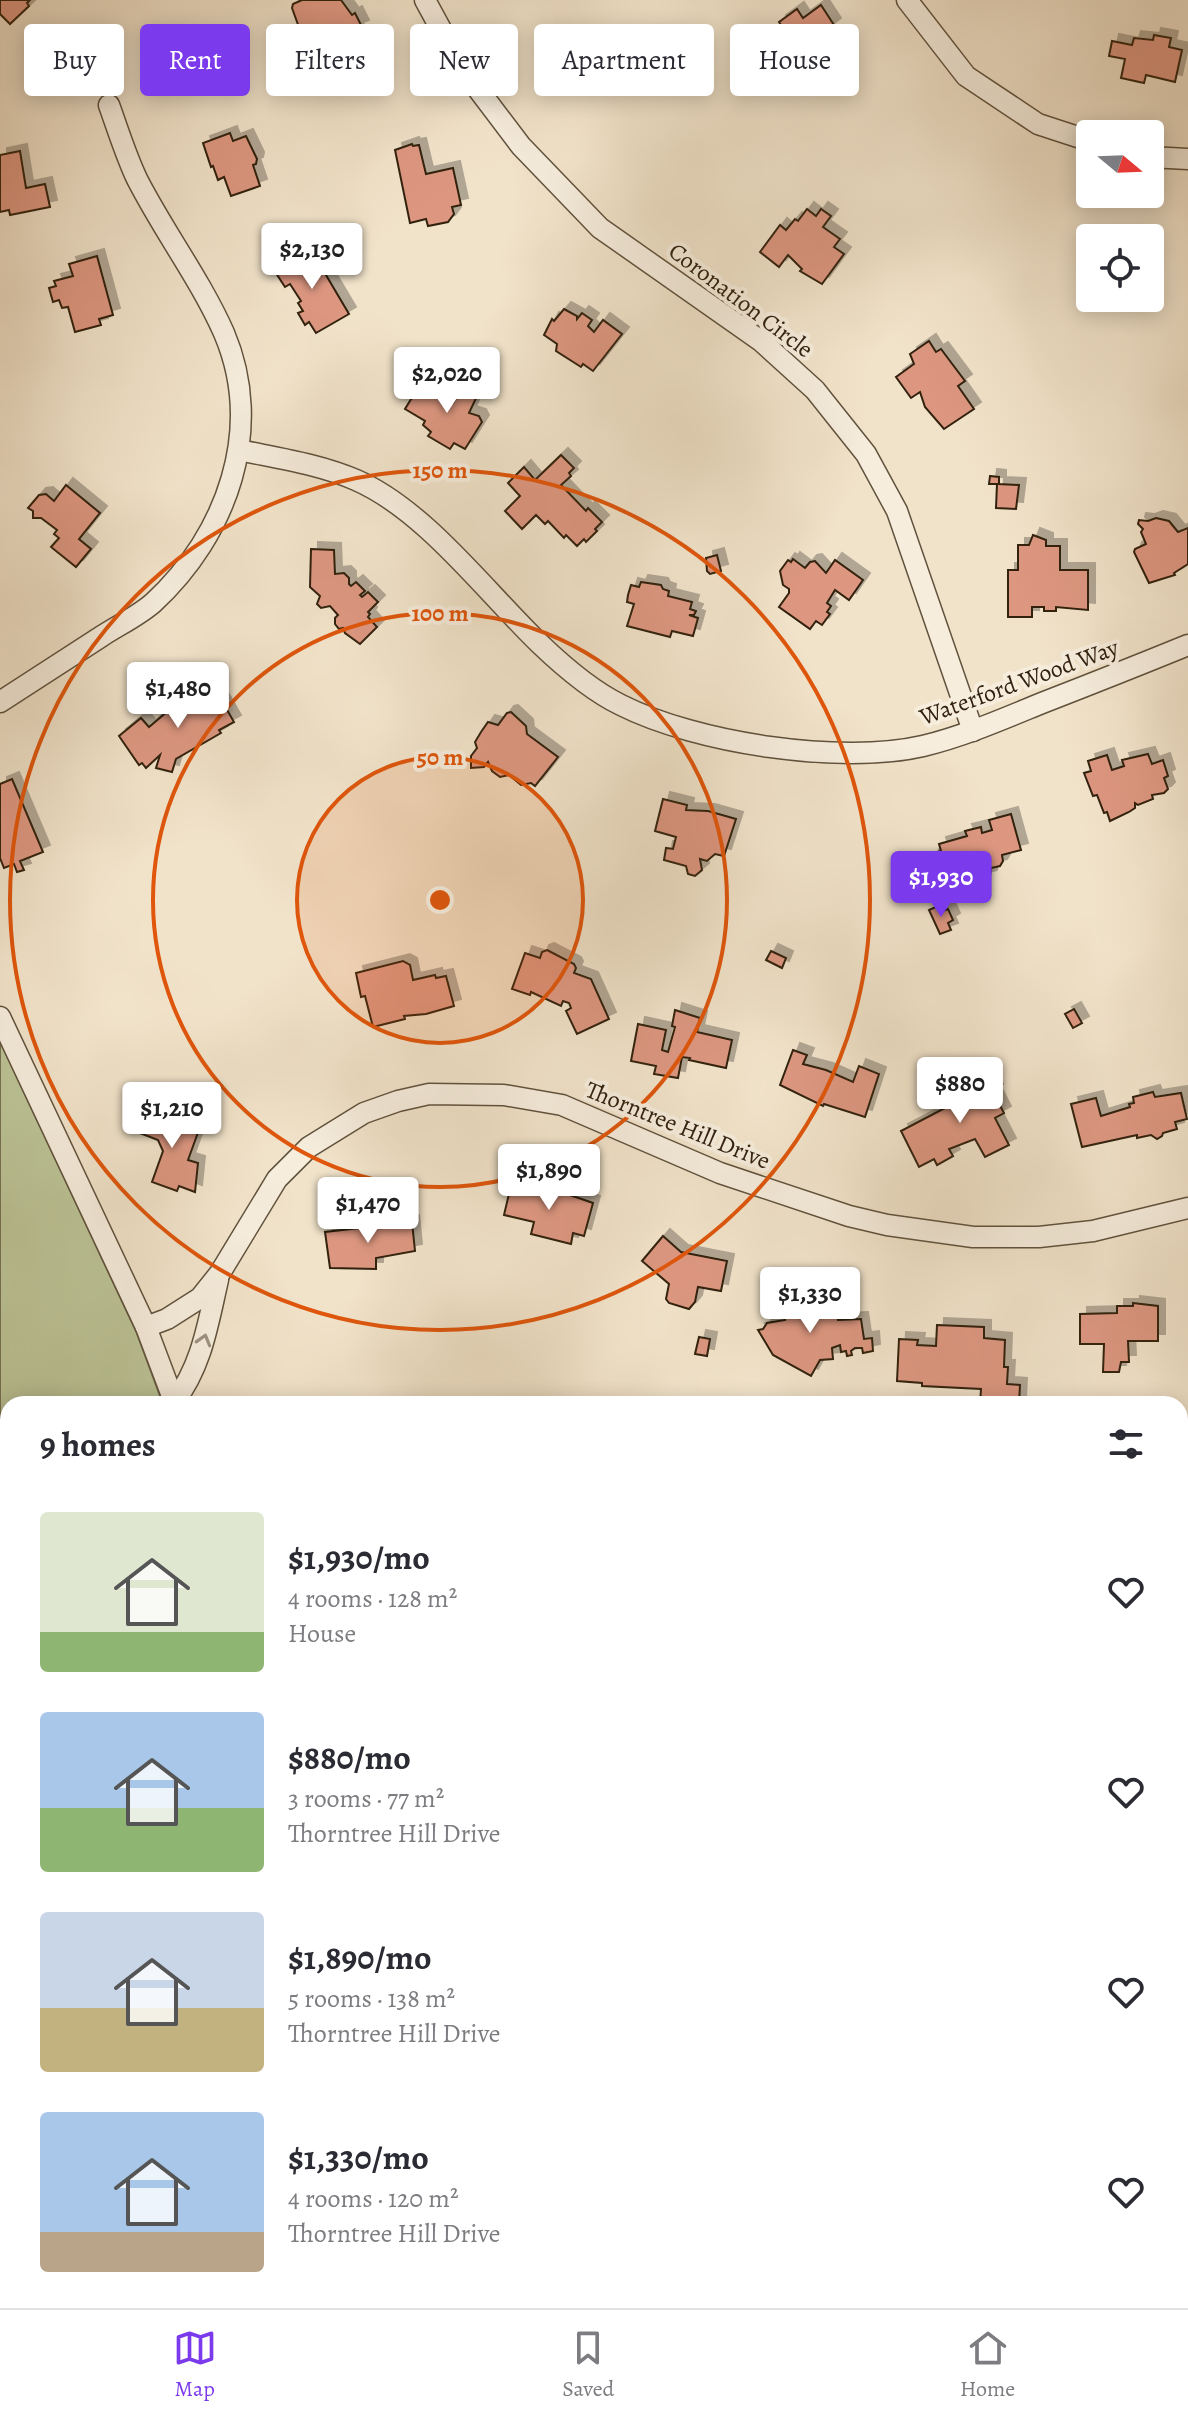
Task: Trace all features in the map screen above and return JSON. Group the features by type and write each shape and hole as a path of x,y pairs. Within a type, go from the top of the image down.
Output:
{"street":[{"name":"Coronation Circle","path":"425,0 462,68 521,146 600,228 761,341 815,390 866,454 897,511 973,731"},
{"path":"907,0 966,76 1038,124 1076,136"},
{"path":"0,702 151,605 185,571 211,532 231,487 239,450 241,420 237,377 225,337 214,312 136,178 109,105"},
{"path":"1164,158 1188,159"},
{"name":"Waterford Wood Way","path":"239,450 355,479 391,499 425,528 564,665 618,704 646,716 722,737 791,749 866,754 920,746 973,731 1188,645"},
{"path":"0,1017 146,1327 171,1396"},
{"name":"Thorntree Hill Drive","path":"146,1327 200,1298 220,1273 277,1179 309,1147 364,1113 429,1094 504,1095 562,1105 720,1173 849,1216 887,1225 973,1237 1039,1237 1093,1231 1188,1208"},
{"name":"Thorntree Hill Drive","path":"179,1396 190,1382 199,1356 220,1273"}],"green space":[{"path":"0,1041 136,1331 160,1396 0,1396"}],"building":[{"path":"0,0 30,0 27,3 29,6 10,24 0,14"},
{"path":"302,0 341,0 352,15 355,13 360,24 298,24 293,4"},
{"path":"821,5 833,24 779,22 797,9 803,18"},
{"path":"1154,35 1171,38 1169,47 1182,50 1175,82 1146,75 1144,83 1121,78 1125,59 1109,56 1112,41 1132,45 1134,38 1153,40"},
{"path":"230,133 233,141 246,136 257,159 253,165 260,186 231,196 224,177 218,180 211,167 203,143"},
{"path":"412,144 419,145 426,174 453,168 461,205 452,207 454,214 448,222 428,226 426,219 410,223 395,150"},
{"path":"20,151 26,188 45,184 50,207 10,215 9,210 0,212 0,155"},
{"path":"807,209 816,216 821,209 831,216 823,227 840,239 834,247 844,254 822,284 800,271 802,269 788,255 779,267 760,252 780,225 786,230"},
{"path":"302,249 313,267 324,265 326,275 349,314 316,333 309,322 305,325 298,313 303,311 298,303 301,301 290,284 285,287 272,267"},
{"path":"97,256 113,315 99,319 101,325 75,332 68,307 62,308 59,300 53,302 49,288 56,286 54,281 73,276 69,264"},
{"path":"564,309 577,319 582,313 592,320 588,326 594,332 603,320 622,334 593,371 556,351 557,344 544,335 552,319 554,321"},
{"path":"929,341 936,352 941,349 965,381 958,386 974,409 944,429 925,407 920,392 911,398 896,377 914,364 910,354"},
{"path":"421,383 453,403 464,386 472,386 479,392 469,413 479,416 482,422 465,449 454,443 450,449 428,436 431,432 423,425 425,421 405,409"},
{"path":"561,455 574,468 569,473 571,476 561,485 586,511 588,508 602,522 586,542 584,539 577,546 566,535 564,538 548,521 545,524 536,515 522,529 505,511 520,496 508,483 524,467 535,480"},
{"path":"990,476 999,477 999,484 1019,485 1016,509 996,508 997,484 989,484"},
{"path":"66,485 100,513 79,539 91,549 76,567 51,547 59,538 54,534 57,530 41,518 33,518 33,511 28,508 39,495 46,494 54,501"},
{"path":"1156,518 1169,521 1178,532 1188,528 1188,564 1175,575 1149,583 1134,552 1146,544 1139,520"},
{"path":"1033,535 1046,540 1046,546 1060,546 1060,570 1088,570 1088,610 1056,607 1056,611 1044,611 1044,607 1032,607 1032,617 1008,617 1008,570 1018,570 1018,545 1029,545"},
{"path":"311,549 334,550 335,574 344,573 351,586 356,582 365,591 360,595 362,597 368,592 378,602 368,612 368,617 377,627 360,644 335,624 338,615 330,606 321,608 317,604 320,596 310,587"},
{"path":"717,555 721,571 710,574 706,558"},
{"path":"793,559 805,568 815,561 826,573 835,560 863,580 849,600 835,590 827,603 831,606 827,612 830,614 822,625 816,621 810,629 779,607 789,593 783,585 780,571 788,560 791,562"},
{"path":"641,582 661,585 669,591 668,596 692,602 690,609 696,611 694,615 689,615 698,618 693,636 672,631 670,637 627,626 634,604 627,602 631,585 639,587"},
{"path":"214,687 234,722 176,759 172,772 156,768 160,755 146,768 142,763 139,765 119,736 141,718 149,727 175,705 171,701 183,691 191,702"},
{"path":"511,712 526,726 527,734 558,757 535,786 531,783 521,785 509,775 500,777 492,771 488,762 484,767 471,768 471,756 477,748 475,742 488,722 498,725"},
{"path":"1148,754 1152,764 1163,760 1168,789 1152,795 1153,799 1138,805 1135,803 1135,808 1110,821 1097,795 1093,796 1084,773 1091,771 1088,761 1107,755 1112,770 1124,766 1122,760"},
{"path":"12,779 43,852 20,861 24,870 17,872 14,864 4,868 0,858 0,784"},
{"path":"663,799 687,805 686,810 708,811 736,819 724,856 715,854 707,861 700,859 702,870 695,876 688,874 686,866 664,860 666,848 673,849 676,837 655,831"},
{"path":"1011,814 1021,850 1002,855 1003,861 1000,866 991,868 990,877 979,880 973,873 948,877 946,870 939,871 932,867 930,860 934,853 941,851 939,844 967,836 965,831 981,827 982,833 992,830 989,820"},
{"path":"940,905 943,911 948,909 953,920 948,923 951,930 940,934 929,910"},
{"path":"547,950 574,964 574,973 591,979 609,1019 577,1034 566,1011 571,1008 569,1003 563,1001 561,1006 531,992 530,995 512,989 525,953 540,958 542,952"},
{"path":"771,951 786,958 782,968 766,960"},
{"path":"403,961 410,965 413,980 446,976 454,1006 404,1016 405,1019 373,1027 365,996 361,997 356,973"},
{"path":"1074,1009 1082,1023 1073,1028 1065,1014"},
{"path":"675,1010 700,1018 697,1032 732,1040 726,1068 682,1057 678,1078 654,1074 656,1066 631,1061 638,1024 666,1030 662,1050 668,1052 675,1027 672,1026"},
{"path":"793,1050 807,1055 803,1064 853,1082 859,1066 879,1074 865,1117 823,1106 780,1085"},
{"path":"985,1074 992,1081 996,1091 993,1092 1004,1113 995,1118 1009,1145 985,1157 975,1139 949,1149 953,1156 937,1165 934,1159 919,1167 901,1131 962,1099 955,1087"},
{"path":"1153,1092 1155,1097 1181,1093 1187,1119 1175,1122 1177,1129 1163,1133 1157,1139 1151,1135 1137,1138 1137,1135 1082,1147 1071,1104 1096,1098 1101,1116 1130,1107 1129,1104 1134,1103 1133,1097"},
{"path":"145,1110 200,1127 188,1160 198,1163 195,1192 179,1186 177,1191 152,1182 163,1151 158,1140 137,1132"},
{"path":"512,1181 545,1189 544,1193 567,1194 593,1203 584,1236 573,1233 571,1244 531,1234 534,1222 504,1215"},
{"path":"412,1222 415,1251 376,1258 376,1269 330,1268 325,1232"},
{"path":"663,1236 681,1252 727,1261 721,1291 698,1287 695,1302 689,1309 669,1303 666,1299 669,1284 642,1261"},
{"path":"796,1286 799,1318 837,1313 838,1320 861,1319 864,1339 872,1338 873,1351 863,1353 862,1348 855,1348 851,1351 852,1355 847,1356 846,1351 841,1352 840,1345 832,1348 833,1359 820,1360 811,1376 773,1355 758,1330 767,1323 785,1320 784,1314 779,1314 775,1288"},
{"path":"1133,1303 1158,1306 1158,1341 1128,1341 1129,1362 1121,1362 1119,1372 1103,1372 1104,1344 1080,1344 1080,1314 1117,1313 1117,1306 1133,1306"},
{"path":"937,1325 984,1327 984,1338 1005,1340 1007,1384 1020,1385 1019,1396 981,1396 981,1389 922,1386 922,1383 897,1381 899,1339 918,1340 917,1345 936,1346"},
{"path":"699,1337 710,1339 707,1356 695,1354"}]}
